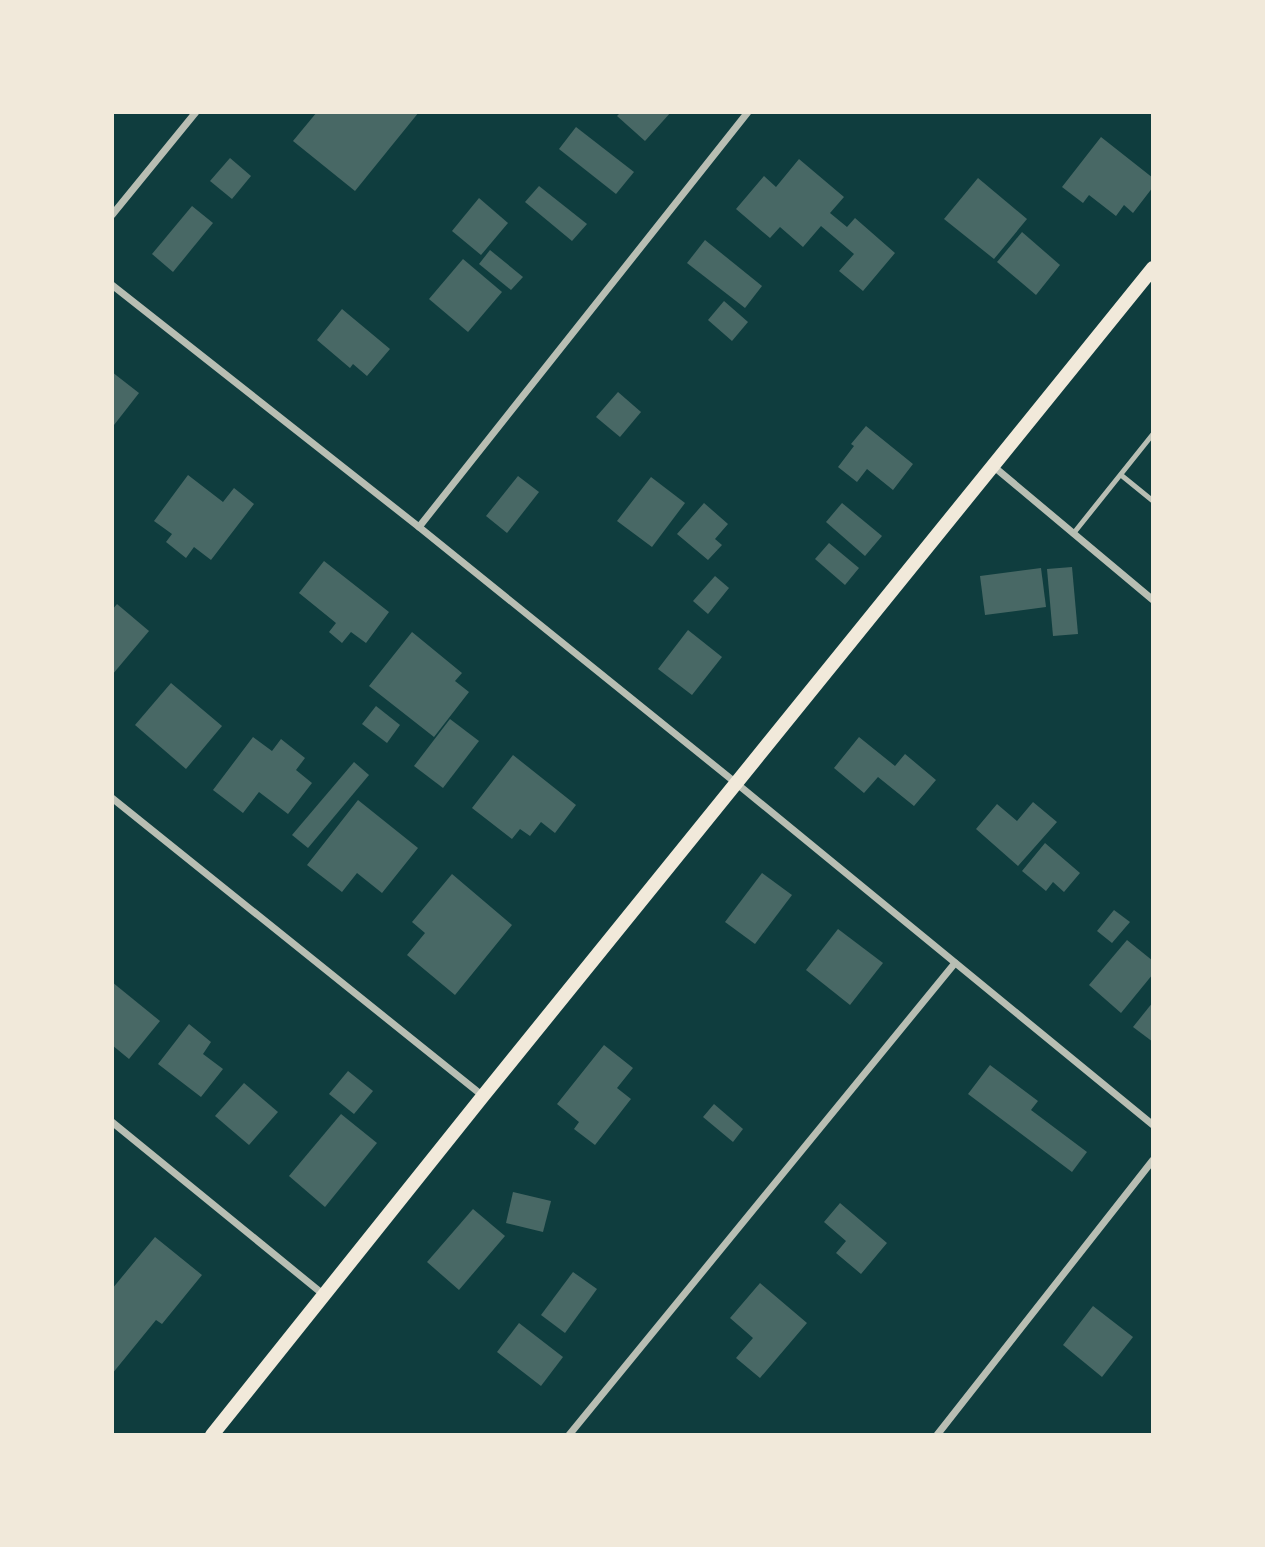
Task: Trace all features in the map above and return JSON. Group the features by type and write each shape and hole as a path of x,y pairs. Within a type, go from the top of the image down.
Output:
{"main road":[{"path":"212,1435 1153,268"}],"street":[{"path":"112,215 196,112"},
{"path":"419,527 748,112"},
{"path":"112,285 419,527 1153,1125"},
{"path":"992,466 1153,600"},
{"path":"112,798 483,1096"},
{"path":"569,1435 955,963"},
{"path":"112,1122 324,1295"},
{"path":"937,1435 1153,1160"}],"lane":[{"path":"1073,534 1153,434"},
{"path":"1121,475 1153,501"}],"building":[{"path":"317,112 419,112 355,191 293,141"},
{"path":"621,112 671,112 645,141 617,116"},
{"path":"576,127 634,172 616,194 559,149"},
{"path":"1101,137 1153,178 1153,187 1133,213 1124,205 1116,216 1089,195 1083,203 1062,187"},
{"path":"230,158 251,176 232,199 210,181"},
{"path":"799,159 844,197 830,213 847,227 855,218 895,253 863,291 839,271 854,254 821,226 803,247 780,227 770,238 736,209 764,176 776,187"},
{"path":"978,178 1027,219 994,259 944,219"},
{"path":"539,186 587,224 572,241 525,202"},
{"path":"479,198 508,223 481,255 452,231"},
{"path":"192,206 213,223 173,272 152,254"},
{"path":"1022,232 1060,265 1036,295 997,262"},
{"path":"705,240 762,286 745,308 687,263"},
{"path":"490,250 523,277 511,290 479,264"},
{"path":"463,259 502,292 468,332 429,299"},
{"path":"724,301 748,322 732,341 708,320"},
{"path":"342,309 390,349 367,376 353,364 350,368 317,340"},
{"path":"112,372 139,393 114,425 112,424"},
{"path":"618,392 641,412 620,437 596,417"},
{"path":"866,426 913,464 893,490 867,469 857,482 838,467 854,446 851,444"},
{"path":"188,475 223,502 234,488 254,504 211,560 194,547 186,558 166,542 172,534 154,521"},
{"path":"518,476 539,492 507,533 486,516"},
{"path":"651,477 685,503 652,547 617,521"},
{"path":"704,503 728,524 715,539 722,545 708,560 677,534"},
{"path":"842,503 882,536 865,556 826,522"},
{"path":"829,543 859,568 845,585 815,559"},
{"path":"324,561 389,612 366,643 351,632 342,643 329,632 336,623 299,593"},
{"path":"1072,567 1078,634 1053,636 1047,569"},
{"path":"1041,568 1046,607 985,615 980,576"},
{"path":"715,576 729,588 708,614 693,601"},
{"path":"117,604 149,631 112,675 112,610"},
{"path":"688,630 722,657 692,695 658,669"},
{"path":"412,632 462,673 455,681 469,692 434,737 369,686"},
{"path":"171,683 222,726 186,769 135,725"},
{"path":"376,706 400,725 387,743 362,724"},
{"path":"450,719 479,741 443,788 414,766"},
{"path":"253,737 272,751 281,739 305,758 296,770 312,783 288,814 259,792 243,813 213,790"},
{"path":"859,737 895,766 905,754 936,780 914,806 878,777 864,793 834,768"},
{"path":"513,755 576,805 555,833 541,822 530,836 520,829 512,839 472,808"},
{"path":"354,762 369,775 308,848 292,835"},
{"path":"358,800 418,848 382,893 357,873 342,892 307,865"},
{"path":"1033,802 1057,822 1018,866 976,829 997,804 1017,821"},
{"path":"1045,843 1080,873 1064,892 1053,882 1046,891 1022,871"},
{"path":"762,873 792,895 755,944 725,922"},
{"path":"452,874 512,925 455,995 407,955 425,933 412,922"},
{"path":"1114,910 1130,922 1112,943 1097,931"},
{"path":"838,929 883,963 850,1005 806,970"},
{"path":"1127,940 1153,961 1153,974 1121,1013 1089,985"},
{"path":"112,982 160,1021 129,1059 112,1045"},
{"path":"1153,1002 1153,1042 1133,1027"},
{"path":"189,1024 211,1042 203,1054 223,1069 201,1097 158,1064"},
{"path":"604,1045 633,1068 617,1088 631,1099 595,1145 574,1129 579,1122 557,1104"},
{"path":"990,1065 1038,1101 1031,1110 1087,1152 1072,1172 968,1094"},
{"path":"348,1071 373,1091 354,1114 329,1094"},
{"path":"244,1083 278,1112 249,1145 215,1116"},
{"path":"714,1104 743,1129 733,1142 703,1117"},
{"path":"341,1114 377,1143 325,1207 289,1176"},
{"path":"513,1192 551,1201 543,1232 506,1223"},
{"path":"840,1203 887,1243 861,1274 836,1253 846,1241 824,1222"},
{"path":"473,1209 505,1236 459,1290 427,1262"},
{"path":"155,1237 202,1275 162,1324 156,1320 112,1374 112,1289"},
{"path":"573,1272 597,1289 565,1333 541,1315"},
{"path":"760,1283 807,1323 760,1378 736,1358 753,1338 730,1318"},
{"path":"1093,1306 1133,1337 1102,1377 1063,1345"},
{"path":"519,1323 563,1357 541,1386 497,1352"}]}
